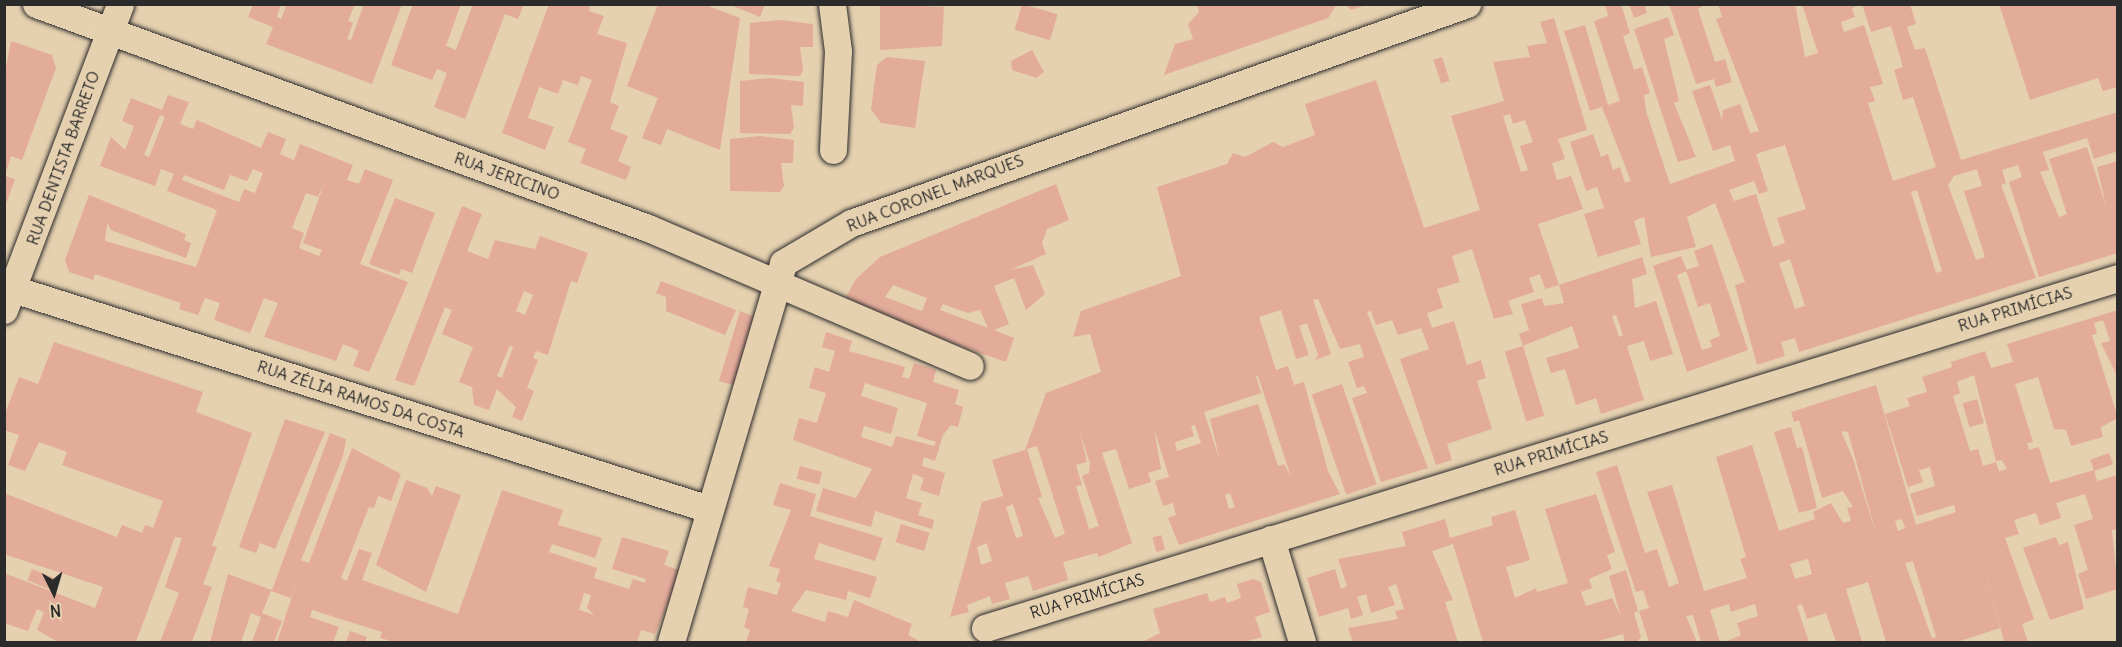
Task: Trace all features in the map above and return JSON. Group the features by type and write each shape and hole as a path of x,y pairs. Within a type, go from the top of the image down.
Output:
{"street":[{"name":"RUA JERICINO","path":"36,4 115,17 648,228 970,366"},
{"path":"832,4 838,51 833,150"},
{"name":"RUA CORONEL MARQUES","path":"670,642 775,282 783,263 851,223 1174,105 1467,4"},
{"name":"RUA DENTISTA BARRETO","path":"9,300 115,17"},
{"name":"RUA PRIMÍCIAS","path":"985,628 2118,278"},
{"name":"RUA ZÉLIA RAMOS DA COSTA","path":"9,300 709,509"},
{"path":"1271,539 1302,642"}],"building":[{"path":"253,4 281,4 277,17 281,19 287,4 355,4 348,21 353,23 347,39 351,40 364,4 402,4 372,84 266,44 273,27 248,17"},
{"path":"413,4 461,4 446,46 456,50 473,4 524,4 518,19 505,14 465,119 434,107 447,73 437,69 432,80 391,65"},
{"path":"549,4 591,4 589,11 604,16 597,34 627,43 610,102 619,106 610,129 628,136 618,161 631,167 626,180 580,163 586,149 568,142 592,80 581,76 578,85 563,80 558,94 539,87 528,118 554,127 545,150 502,133"},
{"path":"658,4 703,4 740,18 720,150 667,129 661,145 642,138 658,98 627,86"},
{"path":"728,4 765,4 760,17"},
{"path":"880,4 944,7 942,46 880,50"},
{"path":"1022,4 1058,14 1050,40 1015,30"},
{"path":"1197,4 1337,4 1328,18 1164,75 1175,44 1193,39 1188,24 1199,12"},
{"path":"1345,4 1366,4 1366,5 1351,10"},
{"path":"1605,4 1621,4 1630,33 1623,36 1634,70 1642,67 1650,93 1644,95 1646,111 1670,184 1735,161 1730,145 1713,151 1692,91 1710,85 1722,120 1723,110 1740,104 1750,133 1759,131 1716,19 1722,17 1718,4 1795,4 1805,57 1818,53 1802,4 1858,4 1852,9 1855,17 1841,22 1844,32 1864,25 1883,84 1870,87 1875,101 1868,103 1893,181 1936,167 1913,97 1903,100 1894,70 1903,67 1891,26 1871,32 1862,4 1910,4 1916,24 1907,27 1915,50 1925,48 1961,160 2118,112 2118,151 2094,159 2087,138 2043,152 2049,170 2040,172 2059,217 2067,214 2049,159 2087,147 2106,206 2097,167 2118,161 2118,253 2039,277 2009,182 2022,177 2018,165 2002,170 2006,183 2001,185 2036,278 1799,352 1795,338 1781,342 1785,356 1757,365 1735,285 1745,282 1715,203 1687,217 1696,247 1651,257 1644,217 1634,221 1641,244 1598,257 1584,214 1604,208 1597,187 1586,191 1570,142 1593,134 1601,157 1608,154 1613,170 1620,167 1625,183 1631,181 1602,107 1590,111 1564,31 1585,25 1608,105 1620,101 1594,21 1608,16","holes":["1785,145 1806,209 1777,218 1785,243 1773,247 1756,194 1734,201 1729,190 1754,181 1759,194 1768,191 1756,154","1977,169 1982,186 1964,191 1985,257 1976,260 1948,185 1954,176","1917,190 1942,271 1936,273 1911,192","1790,259 1805,306 1795,309 1779,263"]},
{"path":"1629,4 1644,4 1647,13 1634,18"},
{"path":"1669,4 1706,4 1698,9 1715,62 1725,59 1732,82 1716,87 1714,79 1696,84"},
{"path":"1999,4 2118,4 2118,87 2103,91 2098,78 2030,100"},
{"path":"1668,17 1674,35 1664,39 1679,101 1674,103 1696,157 1678,162 1634,29"},
{"path":"1554,18 1587,130 1558,139 1565,159 1552,163 1557,180 1571,176 1583,209 1538,224 1559,285 1545,289 1540,274 1529,278 1534,292 1508,301 1513,314 1494,319 1472,249 1452,256 1460,282 1437,289 1443,308 1427,313 1432,328 1454,321 1467,365 1481,360 1486,378 1477,381 1492,429 1447,444 1452,460 1436,465 1400,359 1429,349 1421,328 1398,335 1392,320 1376,325 1371,311 1367,312 1428,468 1381,482 1352,398 1367,393 1364,386 1357,388 1348,362 1364,357 1360,344 1340,349 1318,299 1313,300 1331,354 1315,360 1318,355 1307,323 1299,326 1309,355 1296,359 1281,310 1259,317 1276,370 1288,366 1294,385 1304,382 1328,471 1340,494 1179,545 1168,518 1176,515 1173,503 1163,506 1155,481 1169,477 1154,429 1161,469 1148,473 1151,482 1129,489 1116,449 1102,453 1132,543 1099,557 1097,553 1063,562 1068,580 1033,591 1028,576 1005,583 1010,599 992,604 990,596 967,605 969,612 950,617 982,502 1003,496 992,460 1025,450 1046,393 1101,372 1090,334 1073,337 1081,311 1181,276 1157,187 1227,164 1233,153 1245,157 1273,142 1283,147 1315,135 1305,104 1376,80 1424,228 1480,210 1451,116 1504,101 1493,62 1530,57 1527,46 1547,43 1540,22","holes":["1510,114 1513,124 1525,120 1533,142 1520,146 1528,170 1521,172 1503,116","1256,376 1258,376 1291,477 1284,464 1278,466 1258,404 1210,419 1220,461 1204,412 1261,393","1195,425 1201,443 1177,451 1175,442 1194,436 1191,426","1080,433 1090,463 1089,473 1082,476 1099,526 1089,529 1076,486 1082,485 1076,465 1087,462","1037,446 1065,534 1055,538 1038,498 1042,497 1027,449","1230,493 1235,507 1229,509 1225,495","1013,504 1023,536 1016,538 1006,507","987,543 992,561 981,565 977,547"]},
{"path":"780,20 813,24 813,47 800,47 803,70 800,76 749,74 750,23"},
{"path":"11,41 52,55 56,68 22,160 11,156 5,176 15,179 5,207 4,77"},
{"path":"1032,50 1044,72 1036,78 1012,70 1011,61"},
{"path":"887,57 925,61 915,128 881,123 871,109 877,65"},
{"path":"1442,57 1450,81 1441,84 1433,60"},
{"path":"770,78 804,82 803,106 791,105 794,128 790,134 740,133 740,81"},
{"path":"168,95 189,102 180,124 193,129 197,120 261,148 268,132 286,139 280,154 294,160 300,144 353,165 347,180 359,184 365,169 393,180 360,264 408,282 369,372 353,366 359,351 343,344 336,361 264,337 278,303 264,298 250,333 214,320 220,303 205,298 198,315 179,309 181,303 95,274 93,280 69,272 65,260 89,195 186,234 184,240 191,243 186,258 111,230 107,223 105,241 196,267 217,210 167,191 174,174 161,169 155,186 100,166 111,137 125,150 134,126 122,121 131,98 162,110","holes":["160,115 165,117 149,157 144,155","253,169 263,173 255,193 244,189 239,202 182,180 184,175 224,190 230,175 247,181","325,181 303,243 322,250 319,256 299,248 304,233 292,228 306,193 318,197"]},
{"path":"760,136 794,140 793,163 781,163 784,186 780,192 730,191 730,139"},
{"path":"1056,184 1069,220 1047,229 1042,243 1046,254 1010,270 1033,265 1045,294 1026,310 1014,278 994,286 1009,324 994,330 1014,338 1006,362 842,304 856,279 880,257","holes":["893,285 927,298 922,311 885,297","943,304 968,313 980,310 988,328 940,310"]},
{"path":"395,198 435,213 412,273 401,269 399,275 369,264"},
{"path":"462,206 482,214 467,251 488,259 495,240 535,249 540,236 588,253 577,283 571,281 548,355 536,351 533,358 538,360 527,388 534,391 522,421 512,417 516,407 497,389 489,410 474,405 472,387 459,382 473,347 442,334 452,310 445,307 414,386 395,380","holes":["524,291 533,295 525,315 516,311","510,345 513,347 502,378 497,376"]},
{"path":"1712,244 1748,350 1687,372 1653,266 1681,256 1687,270 1699,266 1694,251","holes":["1686,271 1698,307 1710,303 1720,336 1710,340 1712,347 1702,350 1677,275"]},
{"path":"1642,257 1647,274 1632,279 1635,308 1656,301 1673,354 1650,361 1644,341 1627,346 1644,400 1601,414 1596,398 1576,405 1565,369 1551,373 1546,358 1579,348 1572,326 1523,346 1519,334 1529,330 1521,304 1542,298 1544,306 1564,303 1559,285","holes":["1616,315 1623,335 1619,337 1612,316"]},
{"path":"661,281 736,310 725,335 666,311 666,297 656,293"},
{"path":"2118,310 2118,378 2101,343 2110,341 2103,320 2094,323 2097,334 2092,335 2118,418 2101,427 2103,437 2071,446 2066,430 2054,429 2038,377 2015,384 2033,442 2027,443 2029,450 2039,447 2050,483 2094,470 2097,481 2118,475 2118,529 2112,530 2118,589 2086,599 2078,574 2088,570 2074,525 2093,519 2085,494 2056,503 2061,518 2040,525 2036,513 2014,520 2019,534 2005,538 2034,619 2022,624 2028,642 2004,642 1981,553 2000,628 1957,642 1886,642 1868,582 1846,589 1862,642 1836,642 1826,613 1807,619 1802,604 1797,606 1809,642 1725,642 1741,635 1737,623 1758,616 1755,604 1731,612 1729,604 1710,610 1720,642 1701,642 1693,615 1686,616 1697,642 1649,642 1639,611 1649,608 1643,590 1636,592 1596,472 1617,465 1645,553 1657,549 1669,587 1679,583 1647,492 1672,485 1704,591 1747,578 1740,559 1746,557 1716,457 1752,445 1779,531 1815,519 1813,512 1831,503 1843,523 1851,521 1847,508 1853,507 1843,491 1822,498 1799,420 1794,422 1791,412 1876,385 1916,525 1956,512 1954,505 1917,516 1910,494 1935,486 1930,467 1919,470 1923,482 1908,487 1885,414 1910,406 1907,398 1927,392 1922,377 1952,367 1951,362 1985,351 1991,368 2013,362 2007,344","holes":["1974,375 1996,461 2002,460 2007,469 1999,471 1996,462 1983,466 1978,449 1970,451 1953,396 1960,393 1957,382","1841,431 1848,432 1877,537 1853,459","1902,519 1905,528 1898,531 1895,521","1808,559 1812,574 1795,579 1790,564","1913,561 1936,637 1932,638 1905,563"]},
{"path":"740,311 753,316 740,387 719,381"},
{"path":"826,332 852,341 849,351 905,367 902,377 909,379 914,363 936,370 933,382 959,390 955,404 963,407 958,427 951,425 943,435 935,461 924,457 922,466 945,473 939,496 920,490 924,478 913,474 906,498 922,503 918,515 934,520 932,529 875,511 871,527 816,511 823,488 856,498 872,469 793,440 799,418 817,423 826,393 809,388 815,367 829,372 835,351 822,347","holes":["865,383 927,403 917,436 936,442 934,446 896,436 892,447 861,437 864,426 891,434 898,408 861,396"]},
{"path":"54,342 203,392 196,412 252,433 212,546 217,547 203,584 212,587 192,642 160,642 179,593 165,587 182,538 175,537 136,642 58,642 37,630 44,612 37,609 28,631 4,623 4,573 95,608 103,587 4,554 4,493 117,537 122,525 142,533 145,525 153,528 163,501 62,465 67,452 39,442 25,471 8,465 19,435 4,430 4,416 19,377 38,384"},
{"path":"1523,346 1544,416 1526,421 1505,352"},
{"path":"1342,384 1377,484 1346,495 1312,394"},
{"path":"1977,399 1984,423 1969,427 1963,403"},
{"path":"285,419 325,432 275,549 260,543 256,553 239,547"},
{"path":"1791,427 1797,448 1802,447 1817,508 1799,513 1774,432"},
{"path":"330,433 346,439 343,456 301,560 309,563 352,448 401,474 391,501 378,496 374,508 369,507 341,578 347,581 359,549 372,553 362,580 458,614 502,490 563,510 558,525 602,538 595,558 552,544 549,552 597,568 594,578 629,589 633,579 645,583 646,579 612,569 622,537 669,551 664,565 682,571 655,634 641,630 637,642 394,642 380,638 382,632 312,610 310,617 339,627 333,642 277,642 298,578 291,598 271,591 262,613 282,621 274,642 252,642 261,617 251,613 241,642 210,642 228,574 272,590","holes":["584,593 591,595 587,608 594,615 579,610"]},
{"path":"2109,453 2113,464 2094,471 2090,460"},
{"path":"800,466 822,472 819,485 797,479"},
{"path":"406,480 427,488 432,496 436,486 461,495 426,592 376,565"},
{"path":"780,483 816,494 810,516 883,538 875,561 819,543 814,559 877,577 870,598 848,591 846,600 806,590 791,611 825,622 828,611 848,617 854,600 912,624 908,635 921,642 746,642 750,630 744,627 749,609 743,607 748,587 777,595 781,583 776,581 780,569 769,566 791,510 773,505"},
{"path":"1596,494 1615,552 1607,555 1612,569 1589,579 1592,588 1581,592 1586,606 1612,598 1621,617 1609,576 1626,570 1638,611 1634,613 1641,637 1637,642 1625,642 1623,634 1595,642 1483,642 1453,544 1432,551 1453,600 1445,602 1458,642 1353,642 1348,628 1398,619 1395,611 1404,609 1396,584 1388,587 1395,605 1371,613 1366,594 1357,597 1363,615 1351,619 1348,608 1319,617 1307,578 1335,569 1341,589 1347,586 1338,559 1406,546 1402,532 1445,519 1450,538 1493,525 1491,517 1515,510 1530,560 1506,567 1515,598 1536,588 1537,592 1568,583 1545,509"},
{"path":"901,524 930,533 924,551 895,542"},
{"path":"1161,535 1165,549 1156,552 1152,537"},
{"path":"2056,537 2059,545 2068,542 2084,609 2050,620 2023,548"},
{"path":"32,569 57,579 53,590 28,580"},
{"path":"1253,579 1261,582 1270,612 1255,617 1262,637 1244,642 1142,642 1160,633 1153,609 1207,593 1210,602 1225,597 1227,603 1241,598 1237,584"},
{"path":"350,631 367,637 365,642 346,642"}]}
